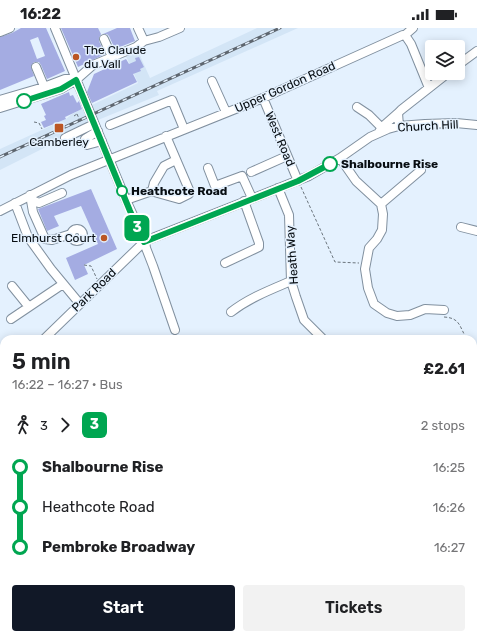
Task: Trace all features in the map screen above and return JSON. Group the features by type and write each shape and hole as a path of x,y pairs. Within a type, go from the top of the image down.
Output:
{"street":[{"path":"0,32 10,28"},
{"path":"55,28 144,242 175,330"},
{"path":"138,28 144,42"},
{"path":"0,100 46,90 61,89 76,80 93,65 136,47 144,42 180,28"},
{"path":"412,28 405,35 411,44 429,88"},
{"name":"Upper Gordon Road","path":"0,212 71,175 262,98 399,36 405,35"},
{"path":"104,39 112,57"},
{"path":"465,60 477,51"},
{"path":"36,67 46,90"},
{"path":"144,242 298,181 321,170 380,130 398,113 439,80"},
{"path":"212,81 226,112"},
{"path":"0,108 46,90"},
{"name":"West Road","path":"262,98 298,181"},
{"path":"110,125 172,100 184,129"},
{"path":"357,107 369,115 380,130"},
{"path":"398,113 399,126"},
{"name":"Church Hill","path":"380,130 399,126 438,124 477,125"},
{"path":"65,138 96,128"},
{"path":"96,128 85,139 87,145 102,141"},
{"path":"152,190 154,192 179,199 190,192 166,136"},
{"path":"251,172 287,156"},
{"path":"340,158 356,181 381,204 383,214 382,230 377,239 369,248 364,269 368,288 374,304 387,313 397,316 410,315 425,308 443,314"},
{"path":"152,190 154,183 164,166 176,160"},
{"path":"208,168 215,186 242,176 259,243 258,247 225,263"},
{"path":"381,204 421,170"},
{"name":"Heath Way","path":"278,188 289,215 291,281 304,320 319,335"},
{"path":"126,200 152,190"},
{"path":"30,197 39,203 62,193"},
{"path":"30,197 33,212 45,239 52,240 71,234"},
{"path":"15,204 28,238 80,304"},
{"path":"461,227 477,232"},
{"name":"Park Road","path":"48,335 144,242"},
{"path":"231,312 243,302 291,281"},
{"path":"11,319 63,284"},
{"path":"12,286 29,307"}],"path":[{"path":"74,116 78,114 81,123"},
{"path":"34,122 39,123 42,129"},
{"path":"298,181 335,262 365,264"},
{"path":"84,265 91,266 99,281"},
{"path":"443,314 458,322 465,335"}],"shaded area":[{"path":"257,28 298,28 157,91 159,95 98,120 92,105 138,83 126,56 138,51 150,78"},
{"path":"84,108 91,132 59,147 56,142 0,170 0,149 66,119"}],"building":[{"path":"21,28 46,28 65,71 47,79 39,62 34,62 31,67 34,76 0,90 0,37","holes":["38,37 45,56 37,59 30,40"]},
{"path":"61,28 98,28 101,34 99,41 105,54 78,67"},
{"path":"117,28 130,28 135,41 115,49 109,36 107,34 103,34"},
{"path":"139,57 144,67 140,69 141,71 133,74 137,82 92,103 87,92 94,74 126,59 129,64 136,61 135,58"},
{"path":"69,92 70,96 73,95 77,103 79,101 82,109 65,117 66,119 44,128 41,122 46,120 44,116 46,115 41,104"},
{"name":"Elmhurst Court","path":"91,189 117,249 84,265 88,274 75,280 66,258 98,244 81,206 54,216 59,226 47,231 38,209"}],"railway":[{"path":"0,157 280,28"}],"bus line":[{"name":"3","path":"24,101 61,89 76,80 144,242 244,201 298,181 330,164"}],"place":[{"name":"The Claude du Vall","path":"76,57"},
{"name":"Camberley","path":"59,128"},
{"name":"Shalbourne Rise","path":"330,164"},
{"name":"Heathcote Road","path":"122,191"},
{"name":"Elmhurst Court","path":"104,238"}]}
